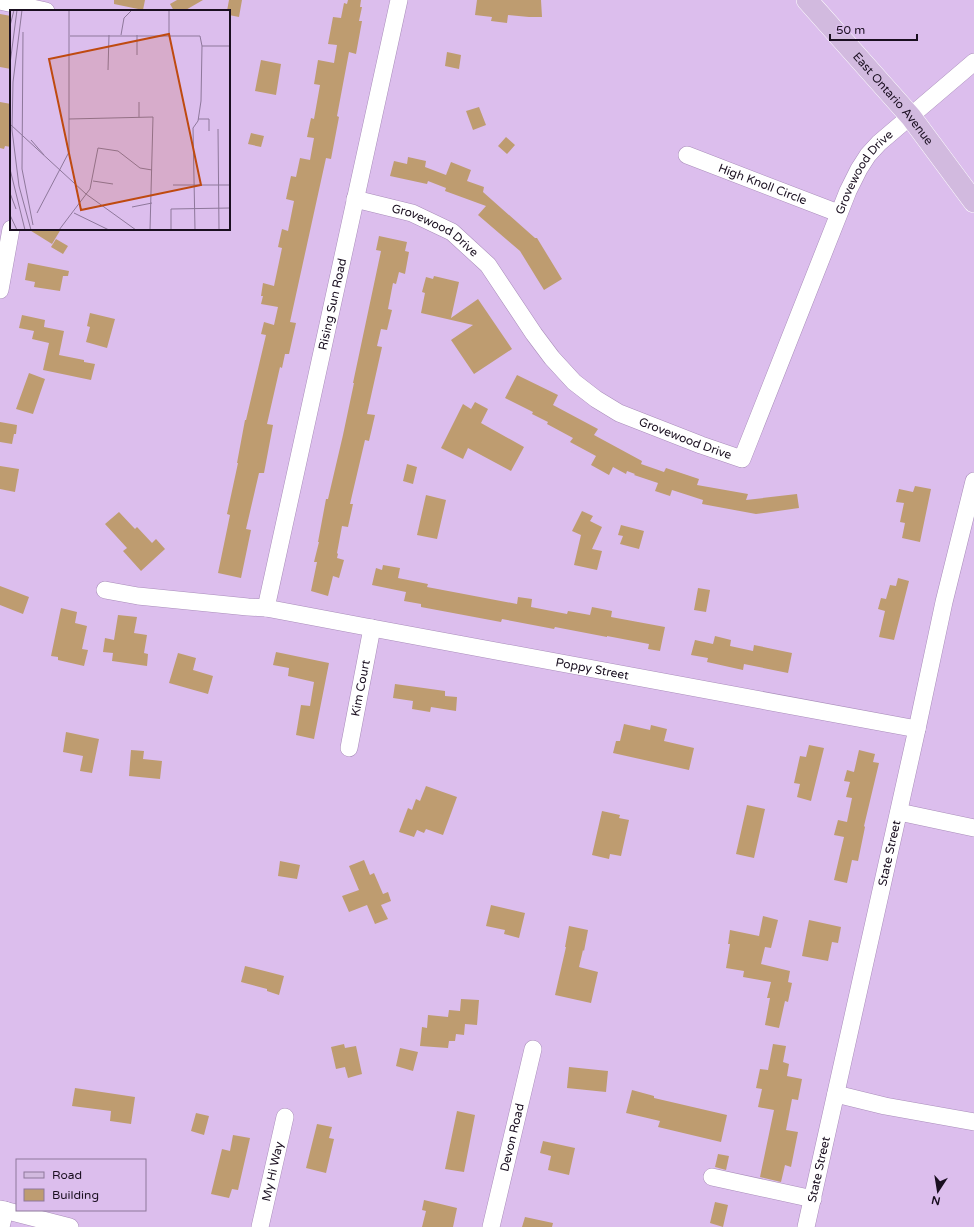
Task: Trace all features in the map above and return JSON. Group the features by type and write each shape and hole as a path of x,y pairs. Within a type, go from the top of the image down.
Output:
{"main road":[{"name":"East Ontario Avenue","path":"807,0 911,116 974,202"}],"street":[{"path":"52,10 55,0"},
{"name":"Rising Sun Road","path":"266,608 399,0"},
{"path":"0,1 41,10"},
{"name":"Grovewood Drive","path":"355,199 412,213 452,232 488,265 534,334 552,358 574,382 596,399 619,413 701,445 742,459 838,213 859,169 868,155 897,128 974,62"},
{"name":"High Knoll Circle","path":"687,155 838,213"},
{"path":"0,290 11,230"},
{"name":"State Street","path":"806,1227 899,812 944,602 974,481"},
{"name":"Poppy Street","path":"105,590 138,596 266,608 917,729"},
{"name":"Kim Court","path":"349,748 372,628"},
{"path":"899,812 974,828"},
{"name":"Devon Road","path":"491,1227 533,1048"},
{"path":"836,1094 884,1106 974,1122"},
{"name":"My Hi Way","path":"260,1227 285,1117"},
{"path":"712,1177 813,1199"},
{"path":"1,1227 2,1209 70,1227"}],"building":[{"path":"114,0 145,0 143,10 114,4"},
{"path":"177,0 203,0 186,10 173,10 170,4"},
{"path":"229,0 242,0 239,17 230,15 230,10 227,10"},
{"path":"348,0 361,0 360,7 362,7 359,21 362,21 356,54 349,52 337,116 339,117 331,159 326,158 290,322 296,323 289,354 285,354 282,368 280,367 267,424 273,425 264,473 259,473 246,529 251,530 241,578 218,573 230,515 227,514 238,463 245,420 266,335 261,334 264,322 274,325 278,307 261,304 263,296 261,296 263,283 274,286 282,248 278,247 282,229 288,231 294,201 286,199 291,176 296,177 300,158 310,160 314,138 307,137 311,118 314,119 320,85 314,84 318,60 334,63 337,45 328,44 333,17 341,18 344,3 347,4"},
{"path":"477,0 541,0 542,17 508,15 507,23 491,21 492,17 475,15"},
{"path":"0,14 10,16 10,69 0,67"},
{"path":"447,52 461,55 459,69 445,66"},
{"path":"261,60 281,64 276,95 255,91"},
{"path":"0,102 10,104 10,147 5,146 4,149 0,148"},
{"path":"479,107 486,125 473,130 466,111"},
{"path":"251,133 264,136 261,147 248,144"},
{"path":"506,137 515,145 507,154 498,146"},
{"path":"408,157 426,161 425,167 446,175 451,162 471,170 467,181 484,187 483,192 535,238 537,238 562,279 544,290 520,251 478,215 486,206 445,191 446,188 428,181 427,184 390,176 394,161 407,164"},
{"path":"30,230 60,230 52,244"},
{"path":"379,236 407,242 405,251 409,252 405,274 399,272 396,284 393,283 388,309 392,310 387,330 381,329 377,346 382,347 367,414 375,415 369,441 365,440 350,504 353,504 348,527 342,526 337,558 344,560 339,578 333,576 328,596 311,591 317,562 314,562 326,499 328,499 343,435 381,251 376,250"},
{"path":"56,239 68,246 63,254 51,247"},
{"path":"28,263 69,271 68,276 63,276 60,291 34,287 35,282 25,280"},
{"path":"434,276 459,282 451,318 478,299 512,349 474,374 451,340 473,325 421,313 425,293 422,292 426,277 433,279"},
{"path":"90,313 115,319 107,348 86,342 90,327 87,326"},
{"path":"22,315 45,320 44,327 64,331 59,355 84,360 84,362 95,364 91,380 43,370 49,343 32,339 34,331 19,328"},
{"path":"29,373 45,379 33,414 16,409"},
{"path":"517,375 558,395 553,405 598,429 594,435 642,461 641,464 664,472 666,468 699,479 697,485 748,494 746,500 797,494 799,508 756,514 702,504 703,500 672,490 670,496 655,491 658,483 634,475 635,474 627,471 626,474 613,467 609,475 591,465 596,456 570,442 573,438 547,424 548,422 532,414 533,412 505,398"},
{"path":"475,402 488,409 481,423 524,447 511,471 468,448 463,459 441,448 463,404 471,409"},
{"path":"0,422 17,425 16,434 14,434 12,444 0,442"},
{"path":"407,464 417,467 413,484 403,481"},
{"path":"0,466 19,469 15,492 0,489"},
{"path":"915,486 931,489 920,542 902,538 905,523 900,522 904,503 896,502 899,489 913,492"},
{"path":"426,495 446,500 437,539 417,535"},
{"path":"582,511 593,516 590,521 602,527 592,549 602,551 597,570 574,565 581,535 572,531"},
{"path":"119,512 135,529 137,527 152,543 156,539 165,549 141,571 123,551 127,548 105,524"},
{"path":"621,525 644,531 639,549 620,544 623,536 618,535"},
{"path":"383,565 400,568 398,578 428,584 427,587 517,604 518,597 532,599 531,607 567,614 568,611 590,615 592,607 612,611 611,617 665,627 660,651 648,649 649,644 607,636 555,627 554,629 502,619 501,622 421,607 421,604 404,601 406,592 372,585 376,568 382,570"},
{"path":"898,578 909,581 894,640 879,637 885,611 878,609 881,598 886,599 890,585 896,586"},
{"path":"0,586 29,597 23,614 0,605"},
{"path":"698,588 710,590 706,612 694,610"},
{"path":"61,608 77,612 75,623 87,626 82,649 88,650 84,666 58,660 58,657 51,656"},
{"path":"118,615 137,617 134,633 147,635 144,653 148,654 147,666 112,661 113,653 103,652 105,638 114,640"},
{"path":"715,636 731,640 730,646 753,651 754,645 792,653 788,673 744,664 743,670 707,662 708,658 691,655 695,640 713,644"},
{"path":"276,652 329,663 314,739 296,735 301,705 310,706 314,682 288,676 289,668 273,665"},
{"path":"178,653 196,658 193,670 213,676 208,694 169,683"},
{"path":"395,684 445,691 445,696 457,697 456,711 431,707 430,712 412,709 413,701 393,698"},
{"path":"624,724 650,730 651,725 667,729 664,741 694,748 689,770 613,753 616,741 620,741"},
{"path":"66,732 99,739 92,773 80,771 83,756 63,752"},
{"path":"809,745 824,748 811,801 797,797 800,784 794,783 800,756 806,757"},
{"path":"131,750 144,751 143,759 162,761 160,779 129,776"},
{"path":"859,750 875,754 873,762 879,763 864,826 858,861 852,860 847,883 834,880 844,837 834,835 838,820 847,822 852,798 846,797 850,782 844,781 847,770 854,772"},
{"path":"426,786 457,797 443,835 426,829 424,833 417,830 414,837 399,832 408,808 412,810 416,799 420,801"},
{"path":"747,805 765,809 754,858 736,854"},
{"path":"602,811 620,815 619,818 629,820 621,856 610,854 609,859 592,855"},
{"path":"364,860 370,875 374,873 383,894 388,892 391,901 381,905 388,919 375,924 367,905 349,912 342,896 359,890 349,866"},
{"path":"280,861 300,865 297,879 278,876"},
{"path":"491,905 525,913 519,938 504,934 505,930 486,926"},
{"path":"763,916 778,920 771,948 765,947 761,964 790,971 788,982 792,983 788,1002 785,1001 779,1028 765,1025 770,998 767,998 771,982 743,977 744,971 726,968 730,944 728,944 730,930 759,936"},
{"path":"809,920 841,927 838,943 832,942 828,961 802,956"},
{"path":"569,926 588,930 579,967 598,972 591,1003 555,995 566,947"},
{"path":"245,966 284,976 279,995 267,991 267,989 241,982"},
{"path":"461,999 479,1000 477,1025 465,1024 464,1035 456,1034 455,1041 449,1041 448,1048 420,1046 422,1027 427,1028 428,1015 448,1017 449,1010 460,1011"},
{"path":"344,1044 345,1048 356,1046 362,1074 348,1078 345,1067 336,1069 331,1047"},
{"path":"773,1044 786,1046 783,1062 789,1064 787,1076 802,1079 798,1100 792,1099 786,1130 798,1132 791,1167 785,1165 781,1182 760,1177 774,1110 758,1107 762,1089 756,1088 760,1069 768,1070"},
{"path":"400,1048 418,1052 413,1071 396,1066"},
{"path":"569,1067 608,1071 606,1092 567,1088"},
{"path":"75,1088 135,1097 131,1124 110,1121 111,1111 72,1106"},
{"path":"632,1090 654,1096 654,1098 727,1115 721,1142 658,1127 660,1121 626,1113"},
{"path":"457,1111 475,1115 464,1172 445,1169"},
{"path":"196,1113 209,1116 204,1135 191,1131"},
{"path":"317,1124 332,1127 329,1138 334,1139 326,1173 306,1168"},
{"path":"233,1135 250,1138 238,1190 232,1189 229,1198 211,1194 222,1149 230,1151"},
{"path":"543,1141 575,1148 569,1175 548,1170 551,1156 540,1153"},
{"path":"718,1154 729,1156 726,1170 715,1167"},
{"path":"424,1200 457,1208 453,1227 422,1227 426,1211 422,1210"},
{"path":"715,1202 728,1205 723,1227 710,1223"},
{"path":"525,1217 553,1223 552,1227 522,1227"}]}
